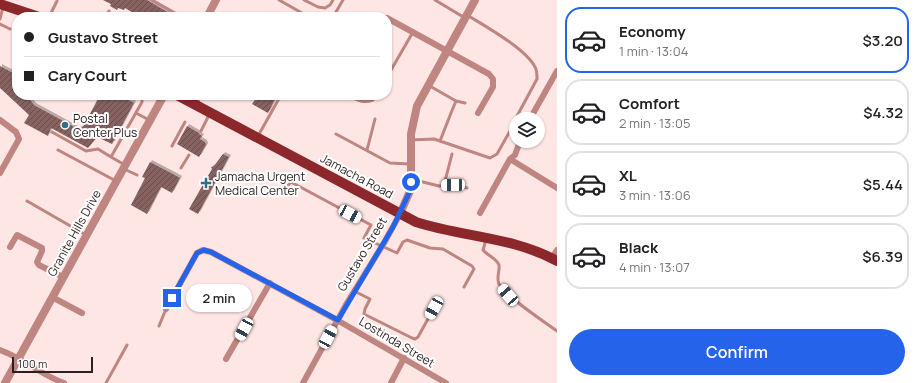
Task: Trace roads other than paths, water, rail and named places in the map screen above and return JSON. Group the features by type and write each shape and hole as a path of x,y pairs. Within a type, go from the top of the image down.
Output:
{"main road":[{"path":"7,4 27,12"},
{"name":"Jamacha Road","path":"187,100 416,222 436,229 519,245 555,256"}],"street":[{"path":"210,12 216,0"},
{"name":"Gustavo Street","path":"303,383 354,291 382,247 400,214 410,191 412,124 417,106 475,0"},
{"path":"392,21 489,74 493,80 493,87 478,113"},
{"path":"534,112 557,71"},
{"name":"Granite Hills Drive","path":"5,383 62,277 161,100"},
{"path":"0,120 16,132 19,139 0,173"},
{"path":"480,213 510,159 515,155 518,148"},
{"path":"510,159 557,188"},
{"path":"10,247 17,235 42,248 37,262 39,265 62,277"},
{"name":"Lostinda Street","path":"166,309 197,253 204,250 211,252 338,320 446,383"},
{"path":"226,359 270,283"},
{"path":"52,297 82,313"},
{"path":"0,350 18,358 51,378 64,383"},
{"path":"391,383 404,358"}],"lane":[{"path":"152,0 173,12"},
{"path":"279,0 300,12"},
{"path":"304,0 318,7 324,8 330,5 333,0"},
{"path":"336,12 343,0"},
{"path":"411,140 434,139 490,158 497,154 537,79 535,67 524,52 466,16 435,0"},
{"path":"52,12 57,1"},
{"path":"0,19 7,4"},
{"path":"0,24 10,29"},
{"path":"392,68 413,32"},
{"path":"428,85 456,101 465,103"},
{"path":"111,157 142,100"},
{"path":"196,105 198,100"},
{"path":"257,138 278,100"},
{"path":"357,100 361,102 373,100"},
{"path":"440,141 450,112 456,101"},
{"path":"136,113 150,120"},
{"path":"200,131 210,113"},
{"path":"367,150 375,119"},
{"path":"172,146 185,122"},
{"path":"52,132 86,151 98,149 137,175"},
{"path":"336,134 390,163 411,164"},
{"path":"58,150 116,181"},
{"path":"444,186 452,154"},
{"path":"181,168 188,155"},
{"path":"411,180 439,186 453,185 467,188"},
{"path":"283,191 291,182 371,226 364,238 397,253 402,242 407,240 430,248 443,250 472,266 474,269 464,286"},
{"path":"27,201 86,235"},
{"path":"486,238 483,250 498,263 498,281 500,285 508,295 557,331"},
{"path":"354,291 370,299 364,314 415,339 418,337 434,308"},
{"path":"159,326 166,309"},
{"path":"106,383 127,345"}],"place":[{"name":"Postal Center Plus","path":"65,125"},
{"name":"Jamacha Urgent Medical Center","path":"206,183"}]}
